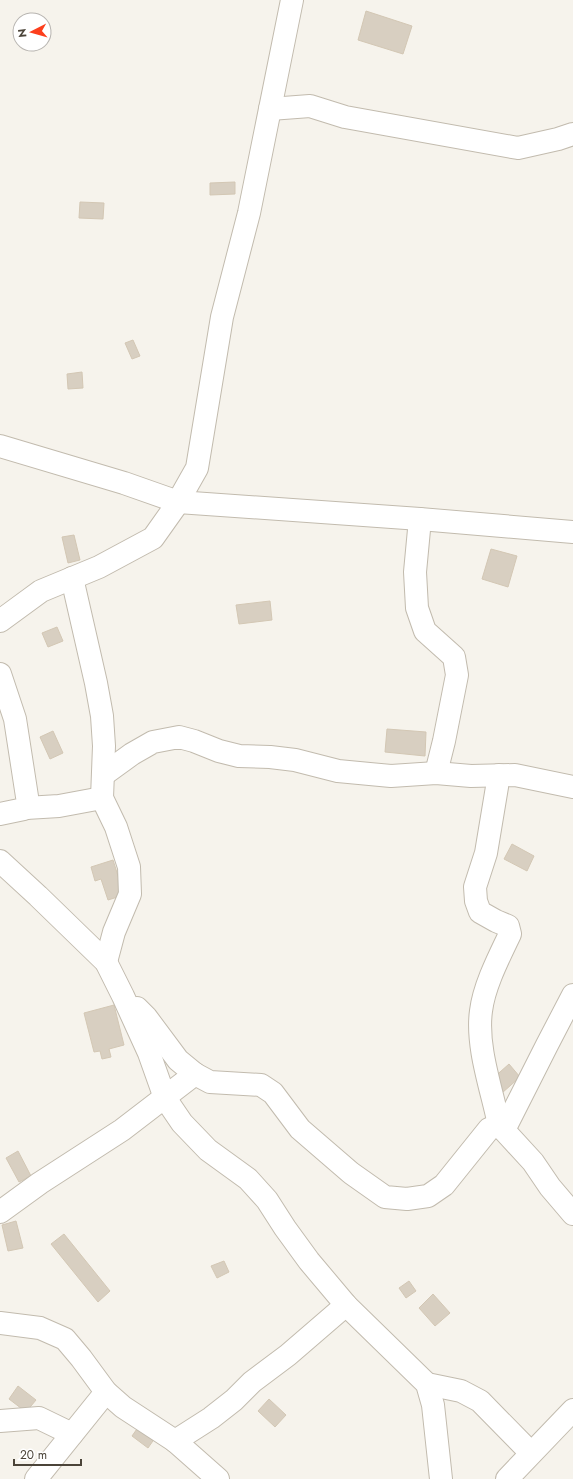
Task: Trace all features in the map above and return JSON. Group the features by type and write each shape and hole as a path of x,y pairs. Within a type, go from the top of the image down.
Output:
{"street":[{"path":"0,621 41,590 99,567 153,538 178,502 197,468 222,317 249,213 292,0"},
{"path":"270,109 310,106 345,117 518,148 573,134"},
{"path":"0,446 124,483 178,502 420,519 573,532"},
{"path":"420,519 416,572 417,608 425,631 454,657 457,675 436,773"},
{"path":"72,578 102,716 104,746 102,798 116,827 129,867 130,894 114,932 106,962"},
{"path":"0,674 15,719 28,803 26,808"},
{"path":"103,775 132,754 153,742 179,737 219,751 239,756 270,757 295,760 338,770 391,776 436,773 471,776 515,775 573,787"},
{"path":"498,775 486,853 475,887 476,901 480,912 508,926 510,934 485,992 481,1011 480,1031 486,1071 502,1127 533,1162 550,1187 573,1214"},
{"path":"0,814 24,810 26,808 59,806 102,798"},
{"path":"0,861 106,962 150,1053 165,1098 182,1123 208,1150 248,1179 267,1200 309,1261 346,1305 428,1384 461,1391 480,1401 531,1453"},
{"path":"502,1127 573,995"},
{"path":"123,996 146,1017 178,1060 195,1074 210,1082 261,1085 273,1092 300,1129 351,1173 385,1197 407,1199 428,1196 444,1185 489,1128 502,1127"},
{"path":"0,1212 40,1183 122,1130 195,1074"},
{"path":"175,1441 211,1418 234,1400 252,1382 288,1355 346,1305"},
{"path":"0,1323 40,1328 65,1339 106,1392 124,1407 175,1441 218,1479"},
{"path":"428,1384 433,1405 441,1479"},
{"path":"36,1479 106,1392"},
{"path":"507,1479 573,1410"},
{"path":"0,1421 39,1418 72,1434"}],"building":[{"path":"366,11 412,26 403,54 358,40"},
{"path":"235,182 235,194 210,195 210,183"},
{"path":"80,202 104,203 103,219 79,218"},
{"path":"133,340 140,356 132,359 125,343"},
{"path":"82,372 83,388 68,389 67,374"},
{"path":"74,535 80,560 68,563 62,537"},
{"path":"491,549 517,556 508,587 482,579"},
{"path":"270,601 272,620 239,624 236,605"},
{"path":"57,627 63,641 48,647 42,633"},
{"path":"387,729 426,732 425,756 385,752"},
{"path":"53,731 63,753 50,759 40,737"},
{"path":"512,844 534,856 527,871 504,859"},
{"path":"113,860 124,895 108,900 101,879 95,881 91,867"},
{"path":"114,1005 124,1045 109,1049 111,1057 102,1059 100,1051 94,1052 84,1013"},
{"path":"509,1064 520,1077 502,1093 491,1080"},
{"path":"18,1151 31,1176 19,1182 6,1158"},
{"path":"16,1221 23,1248 8,1251 2,1225"},
{"path":"64,1234 110,1291 98,1302 51,1244"},
{"path":"224,1261 229,1272 217,1278 211,1266"},
{"path":"409,1281 416,1291 406,1298 399,1288"},
{"path":"433,1294 450,1313 435,1326 419,1308"},
{"path":"18,1386 36,1400 26,1412 9,1399"},
{"path":"269,1399 286,1415 275,1427 258,1411"},
{"path":"139,1426 155,1438 148,1448 132,1436"}]}
